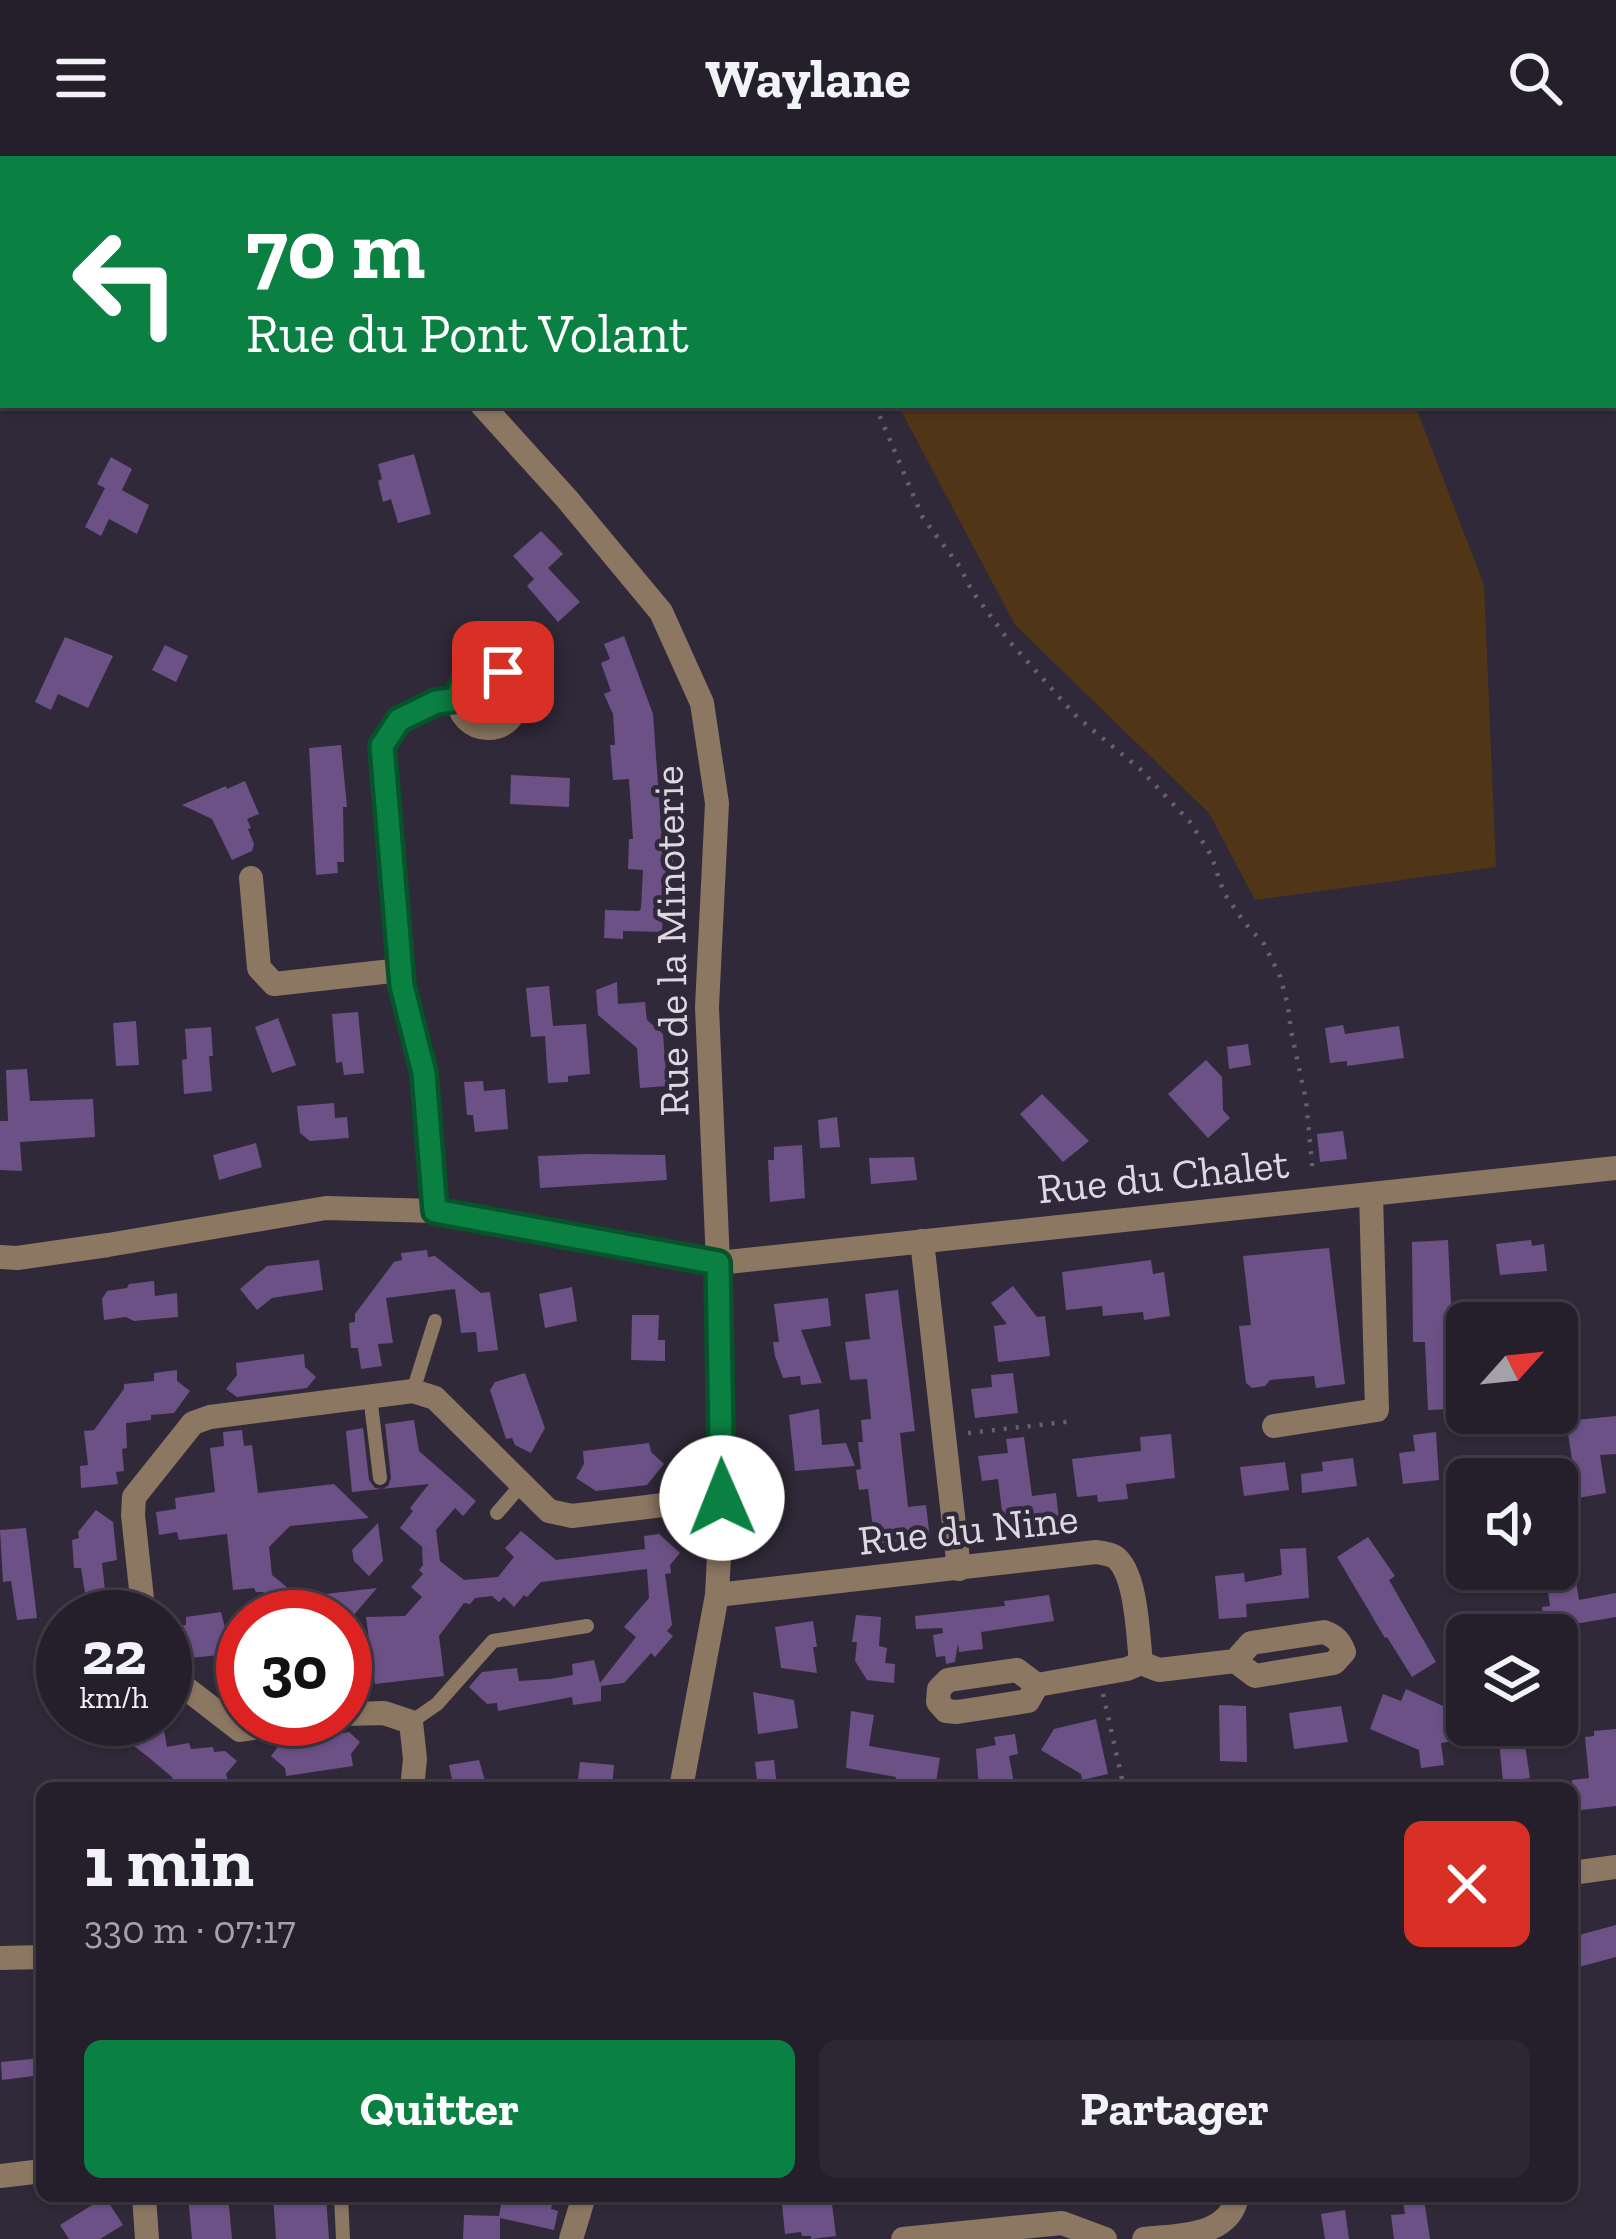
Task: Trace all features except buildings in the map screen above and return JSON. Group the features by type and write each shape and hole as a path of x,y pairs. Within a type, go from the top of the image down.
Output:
{"street":[{"name":"Rue de la Minoterie","path":"485,408 661,612 702,703 717,802 707,1007 722,1498 716,1595 682,1782"},
{"path":"435,1211 424,1073 402,986 382,746 399,720 436,702 458,699"},
{"path":"251,878 259,968 274,984 401,970"},
{"name":"Rue du Chalet","path":"0,1257 108,1245 326,1208 435,1211 718,1263 1616,1168"},
{"path":"1274,1426 1377,1410 1371,1193"},
{"path":"922,1241 959,1569"},
{"path":"140,1590 134,1497 193,1423 210,1417 413,1391 435,1398 549,1510 572,1516 722,1498"},
{"name":"Rue du Nine","path":"716,1595 1096,1552 1113,1555 1130,1581 1141,1664"},
{"path":"1037,1685 1141,1664 1159,1670 1235,1661"},
{"path":"192,1693 216,1711"},
{"path":"372,1713 411,1722 413,1782"},
{"path":"1578,1872 1616,1867"},
{"path":"0,1958 36,1957"},
{"path":"0,2176 36,2172"},
{"path":"145,2202 148,2239"},
{"path":"571,2239 582,2202"},
{"path":"1144,2239 1209,2232 1236,2202"},
{"path":"903,2239 1062,2223 1105,2239"}],"lane":[{"path":"413,1391 435,1322"},
{"path":"370,1396 380,1478"},
{"path":"497,1513 522,1484"},
{"path":"411,1722 437,1703 493,1641 587,1626"},
{"path":"341,2202 343,2239"}],"path":[{"path":"876,408 923,518 972,591 1076,716 1141,769 1190,822 1211,855 1224,893 1264,944 1288,1006 1306,1100 1316,1199"},
{"path":"945,1436 1074,1421"},
{"path":"1099,1674 1123,1782"}],"shaded area":[{"path":"900,408 1416,408 1484,585 1496,867 1255,900 1209,813 1015,625"}],"route":[{"path":"503,672 482,668 472,672 459,688 458,699 436,702 399,720 382,746 402,986 424,1073 435,1211 718,1263 722,1498"}]}
